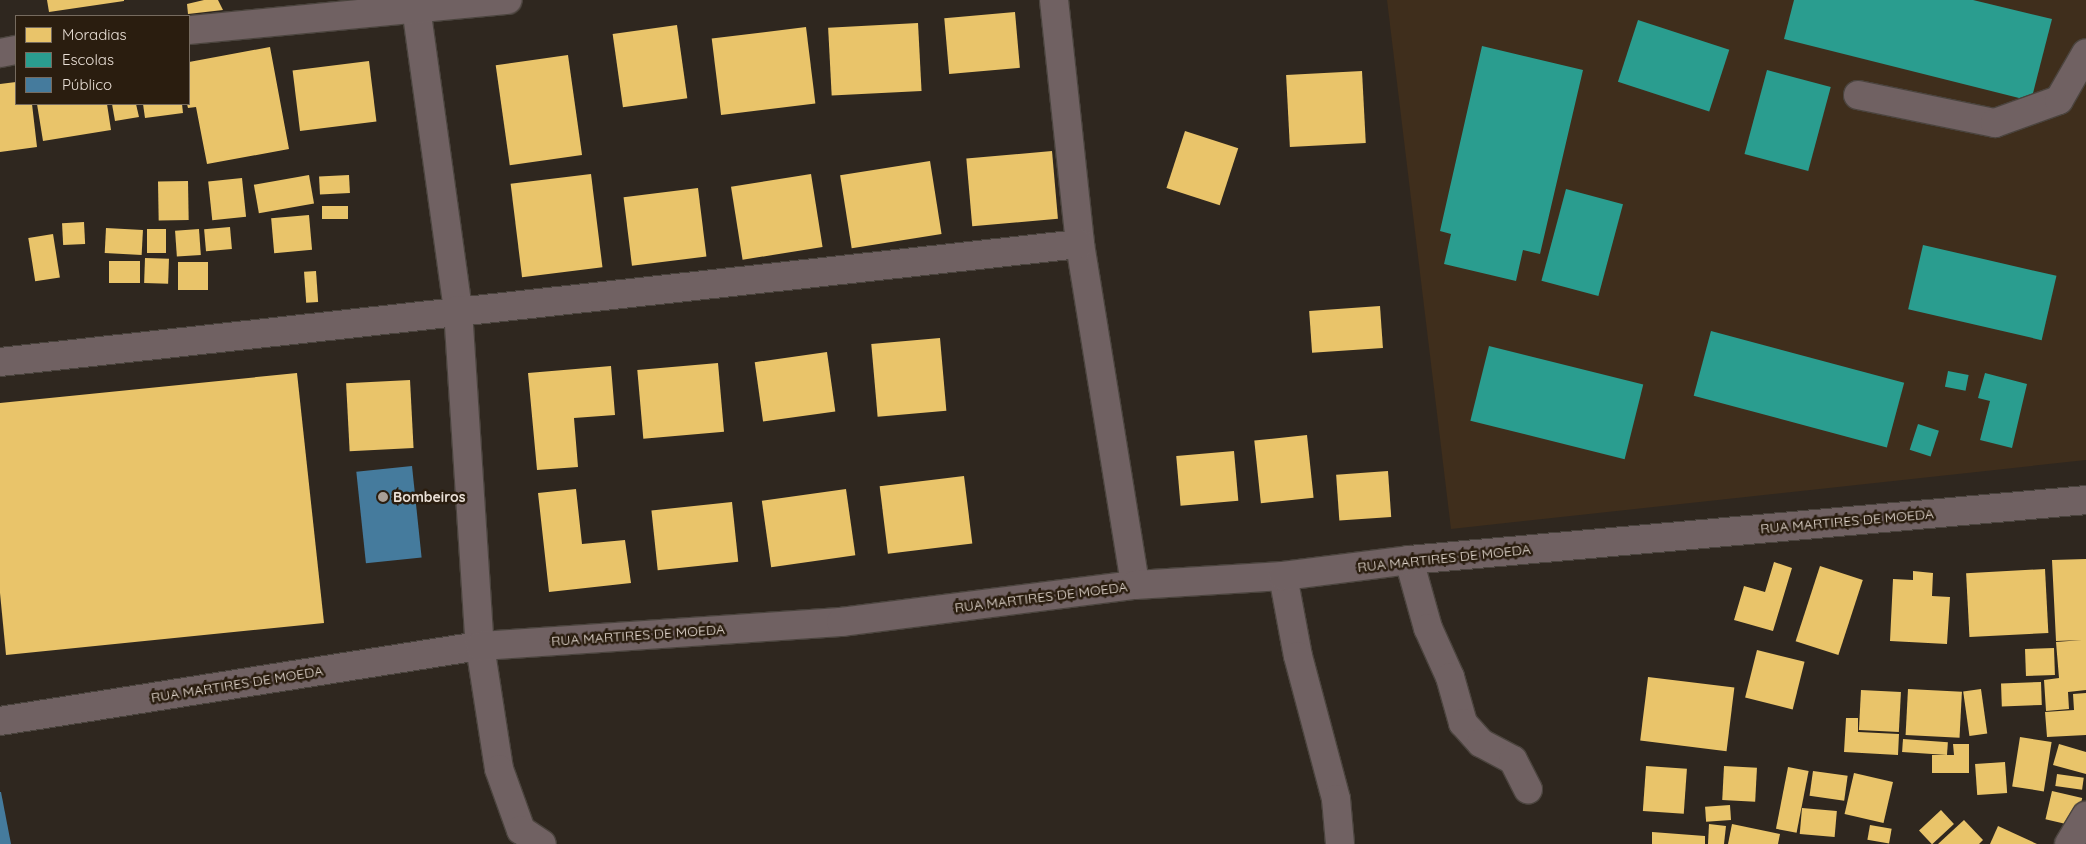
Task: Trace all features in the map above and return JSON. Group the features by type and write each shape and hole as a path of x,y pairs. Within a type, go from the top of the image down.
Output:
{"street":[{"path":"190,30 416,5 508,0"},
{"path":"1054,0 1080,244 1135,585"},
{"path":"416,5 458,310 480,646 499,769 521,830 537,842"},
{"path":"0,53 15,50"},
{"path":"1858,94 1995,123 2059,100 2086,53"},
{"path":"0,362 458,310 1080,244"},
{"name":"RUA MARTIRES DE MOEDA","path":"0,721 480,646 842,622 1135,585 1283,576 1409,560 2086,500"},
{"path":"1409,560 1428,628 1450,677 1463,723 1481,743 1513,760 1528,790"},
{"path":"1283,576 1300,665 1336,799 1340,844"},
{"path":"2069,844 2086,816"}],"shaded area":[{"path":"1387,0 2086,0 2086,460 1451,529"}],"building: Moradias":[{"path":"47,0 124,0 124,1 49,12"},
{"path":"204,0 218,0 223,10 188,14 187,4"},
{"path":"1015,12 1020,68 949,74 944,18"},
{"path":"918,23 922,91 832,96 828,28"},
{"path":"677,25 687,98 623,107 613,34"},
{"path":"806,27 815,103 721,115 712,39"},
{"path":"270,47 289,149 207,164 196,107 188,108 187,105 190,105 190,62"},
{"path":"568,55 582,155 510,165 496,65"},
{"path":"369,61 376,122 300,131 293,70"},
{"path":"1362,71 1366,143 1290,147 1286,75"},
{"path":"15,82 15,105 32,105 37,147 0,152 0,84"},
{"path":"37,105 107,105 111,130 43,141"},
{"path":"112,105 136,105 139,117 115,121"},
{"path":"143,105 182,105 183,113 145,118"},
{"path":"1185,131 1238,148 1220,205 1166,188"},
{"path":"1052,151 1058,219 972,226 966,158"},
{"path":"930,161 942,234 852,248 840,175"},
{"path":"591,174 602,267 522,277 511,184"},
{"path":"811,174 823,247 743,260 731,187"},
{"path":"309,175 314,204 259,213 254,185"},
{"path":"349,175 350,193 320,195 319,177"},
{"path":"242,178 246,217 212,220 208,182"},
{"path":"188,181 189,220 159,221 158,182"},
{"path":"698,188 706,256 632,266 624,197"},
{"path":"322,206 348,206 348,219 322,219"},
{"path":"309,215 312,250 274,253 271,218"},
{"path":"84,222 85,244 63,245 62,223"},
{"path":"230,227 232,249 206,251 204,229"},
{"path":"106,228 143,230 142,255 105,253"},
{"path":"147,229 166,229 166,253 147,253"},
{"path":"199,229 201,255 177,257 175,231"},
{"path":"53,234 60,277 35,281 28,238"},
{"path":"145,258 169,259 168,284 144,283"},
{"path":"109,261 140,261 140,283 109,283"},
{"path":"178,262 208,262 208,290 178,290"},
{"path":"316,271 318,302 306,303 304,272"},
{"path":"1380,306 1383,348 1312,353 1309,311"},
{"path":"940,338 946,411 878,417 871,344"},
{"path":"827,352 835,411 763,422 755,362"},
{"path":"718,363 724,432 643,439 637,370"},
{"path":"611,366 615,415 574,418 578,467 537,470 528,373"},
{"path":"297,373 324,623 6,655 0,593 0,403"},
{"path":"410,380 414,448 350,451 346,383"},
{"path":"1307,435 1314,498 1261,503 1254,441"},
{"path":"1234,451 1238,501 1181,506 1176,456"},
{"path":"1388,471 1391,517 1339,521 1336,475"},
{"path":"964,476 972,543 888,554 880,486"},
{"path":"576,489 582,544 625,540 631,583 549,592 538,493"},
{"path":"846,489 855,555 771,567 762,501"},
{"path":"732,502 738,562 658,570 651,510"},
{"path":"2086,559 2086,690 2068,692 2069,709 2046,711 2044,680 2059,678 2056,642 2082,640 2056,641 2052,560"},
{"path":"1774,562 1792,568 1773,631 1734,620 1744,586 1765,592"},
{"path":"1820,566 1863,580 1838,655 1796,641"},
{"path":"2045,569 2048,633 1969,637 1966,573"},
{"path":"1913,571 1933,573 1932,596 1950,597 1947,644 1890,641 1893,579 1913,580"},
{"path":"2054,648 2055,675 2026,676 2025,649"},
{"path":"1757,650 1805,662 1793,709 1745,698"},
{"path":"1648,677 1734,688 1727,751 1640,741"},
{"path":"2041,682 2042,705 2002,706 2001,683"},
{"path":"1908,689 1962,692 1960,738 1906,735"},
{"path":"1981,689 1987,734 1969,736 1963,692"},
{"path":"1861,690 1901,692 1899,732 1859,730"},
{"path":"2086,693 2086,735 2047,737 2045,712 2074,710 2073,694"},
{"path":"1846,718 1858,718 1858,732 1899,734 1898,755 1844,752"},
{"path":"2020,737 2052,742 2044,791 2012,786"},
{"path":"1903,739 1948,742 1947,755 1902,752"},
{"path":"1953,744 1969,744 1969,773 1932,773 1932,755 1954,755"},
{"path":"2059,744 2086,752 2086,774 2053,765"},
{"path":"2005,762 2007,793 1977,795 1975,764"},
{"path":"1646,766 1687,769 1684,814 1643,811"},
{"path":"1724,766 1757,768 1755,802 1722,800"},
{"path":"1788,767 1809,771 1797,833 1776,829"},
{"path":"1813,771 1848,776 1844,801 1810,796"},
{"path":"1854,773 1893,782 1884,823 1845,814"},
{"path":"2057,774 2084,778 2082,790 2055,786"},
{"path":"2052,791 2082,798 2076,826 2045,819"},
{"path":"1730,805 1731,820 1706,822 1705,807"},
{"path":"1802,808 1837,811 1835,837 1800,834"},
{"path":"1941,810 1954,824 1932,844 1919,830"},
{"path":"1964,820 1983,840 1979,844 1938,844"},
{"path":"1709,824 1726,826 1724,844 1708,844"},
{"path":"1732,824 1780,834 1778,844 1728,844"},
{"path":"1870,825 1892,829 1889,844 1867,840"},
{"path":"1998,826 2037,844 1990,844"},
{"path":"1652,832 1705,836 1705,844 1652,844"}],"building: Escolas":[{"path":"1794,0 1973,0 2052,19 2031,101 1784,39"},
{"path":"1638,20 1729,50 1709,111 1618,82"},
{"path":"1482,46 1583,70 1540,254 1523,250 1516,281 1444,264 1451,234 1440,231"},
{"path":"1767,70 1831,87 1808,171 1744,154"},
{"path":"1566,189 1623,204 1598,296 1541,281"},
{"path":"1923,245 2056,276 2042,340 1908,309"},
{"path":"1711,331 1904,383 1887,447 1694,396"},
{"path":"1489,346 1643,384 1625,459 1470,421"},
{"path":"1948,371 1969,375 1966,391 1945,387"},
{"path":"1985,373 2027,384 2012,448 1980,440 1990,401 1978,398"},
{"path":"1918,424 1939,431 1931,456 1910,450"}],"building: Público":[{"path":"412,466 422,557 366,563 356,472"},
{"path":"1,792 11,844 0,844"}],"place":[{"name":"Bombeiros","path":"383,497"}]}
